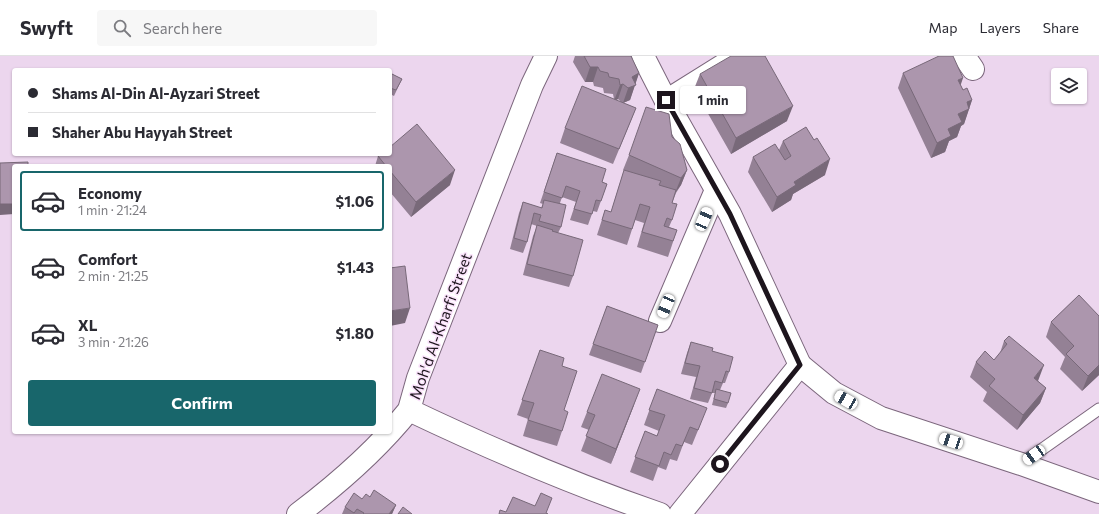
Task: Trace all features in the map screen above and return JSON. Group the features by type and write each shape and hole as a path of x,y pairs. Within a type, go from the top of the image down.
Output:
{"street":[{"name":"Moh'd Al-Kharfi Street","path":"546,56 532,85 418,378 409,410 478,442 625,502 660,514"},
{"path":"643,56 730,214 800,365 834,393 881,418 1021,464 1099,492"},
{"path":"666,100 738,56"},
{"path":"660,321 716,190"},
{"path":"680,514 800,365"},
{"path":"392,431 409,410"},
{"path":"298,514 332,489 390,434"}],"lane":[{"path":"1021,464 1099,409"}],"building":[{"path":"584,56 631,56 639,73 632,77 636,85 628,88 623,84 620,85 619,79 609,77 608,73 600,71 598,67 590,67"},
{"path":"731,56 765,56 793,106 736,138 700,74"},
{"path":"939,56 953,56 963,78 958,80 963,90 967,88 972,100 967,102 969,109 958,114 962,122 948,129 951,136 937,143 903,73"},
{"path":"392,74 402,79 396,90 392,89"},
{"path":"582,86 636,108 619,149 565,128"},
{"path":"646,107 669,114 672,137 680,144 687,170 681,178 629,155"},
{"path":"417,124 455,170 416,202 392,173 392,164 384,164 378,156 392,156 392,145"},
{"path":"806,127 814,140 817,138 830,159 794,182 796,185 777,197 753,157 775,144 785,160 791,156 783,141"},
{"path":"557,153 606,169 602,182 607,184 601,201 596,200 592,214 574,209 580,191 566,186 562,198 544,192"},
{"path":"28,162 28,164 12,164 12,204 0,204 0,163"},
{"path":"624,170 661,181 659,185 676,190 672,203 677,204 672,220 667,218 664,226 677,230 673,241 642,232 650,207 640,204 632,229 602,220 605,210 611,212"},
{"path":"544,200 566,205 561,227 539,221 541,215 534,213 527,242 514,238 523,202 542,208"},
{"path":"537,225 583,240 573,276 527,264"},
{"path":"405,266 410,308 392,311 392,268"},
{"path":"1079,295 1099,316 1099,365 1088,376 1066,354 1074,346 1051,322"},
{"path":"607,306 658,325 645,362 593,344"},
{"path":"1009,336 1044,365 1034,378 1046,388 1023,415 989,386 995,379 976,362 985,351 994,360 1007,344 1004,341"},
{"path":"691,342 713,348 712,351 733,357 729,372 726,371 722,383 715,381 712,393 694,388 700,366 685,363"},
{"path":"540,350 564,358 562,366 577,371 564,410 568,412 562,431 528,420 534,403 522,400"},
{"path":"602,374 640,389 616,449 586,436 595,415 587,412"},
{"path":"657,389 707,408 698,430 690,427 682,446 676,444 671,455 664,452 659,466 635,457 645,431 657,436 665,415 649,410"},
{"path":"716,389 731,393 728,403 714,399"},
{"path":"374,490 396,505 389,514 363,514 364,513 357,509 354,513 345,507 354,493 362,499 366,494 370,497"},
{"path":"541,493 552,498 546,513 548,514 499,514 500,510 506,512 513,497 535,506"},
{"path":"403,507 412,514 398,514"}],"route":[{"path":"666,100 730,214 800,365 720,464"}]}
